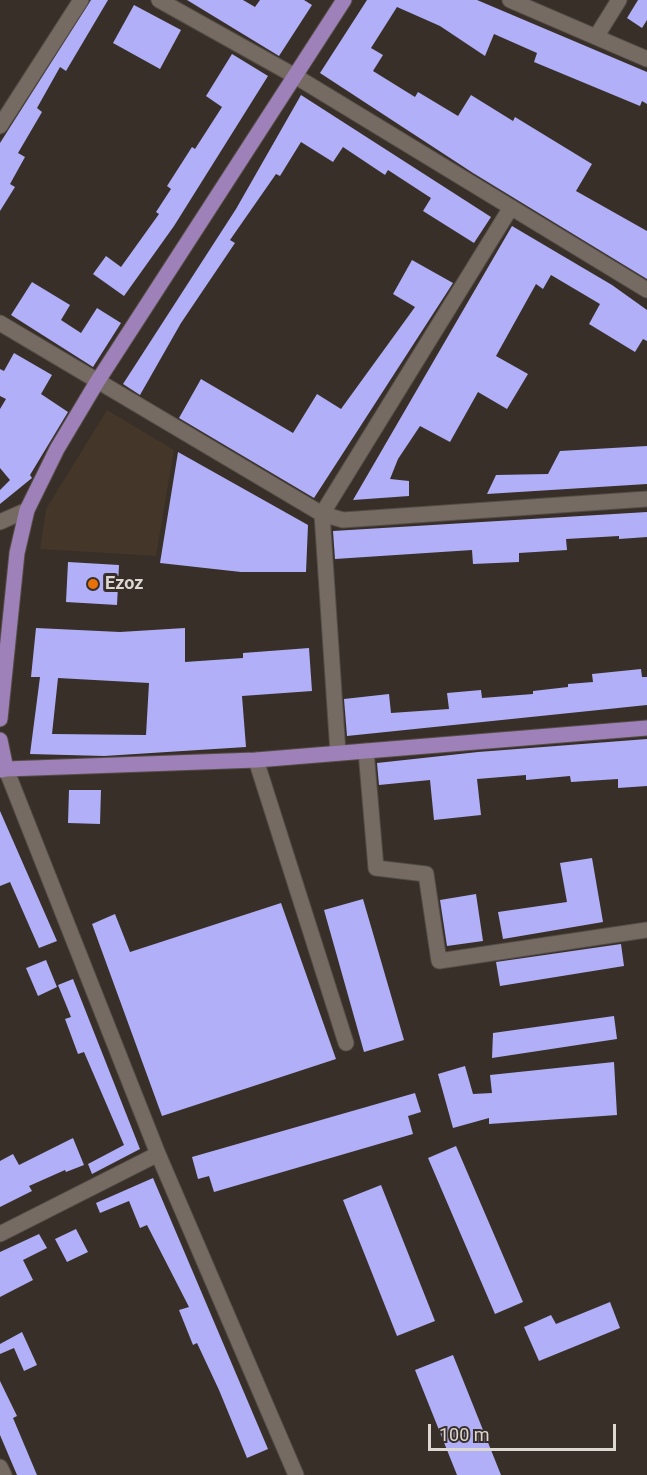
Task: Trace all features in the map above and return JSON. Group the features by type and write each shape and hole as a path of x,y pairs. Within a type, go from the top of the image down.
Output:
{"main road":[{"path":"0,719 17,552 27,510 57,449 97,382 344,0"},
{"path":"0,740 3,769 256,760 647,728"}],"street":[{"path":"0,126 81,0"},
{"path":"159,0 295,76 510,209 647,290"},
{"path":"510,0 647,59"},
{"path":"596,37 619,0"},
{"path":"338,753 322,514 510,209"},
{"path":"0,323 322,514 343,520 647,499"},
{"path":"0,522 27,510"},
{"path":"366,751 376,868 426,874 439,961 647,930"},
{"path":"256,760 346,1043"},
{"path":"3,769 158,1154 296,1475"},
{"path":"0,1234 158,1154"},
{"path":"0,1467 4,1475"}],"shaded area":[{"path":"107,410 174,450 156,556 40,549 46,509"}],"building":[{"path":"91,0 108,0 66,71 60,67 37,108 42,112 18,153 25,157 10,184 15,187 0,211 0,143"},
{"path":"187,0 243,0 255,7 260,0 304,0 312,5 279,56"},
{"path":"367,0 477,0 647,72 647,104 642,101 640,106 534,62 537,53 494,34 485,56 440,26 397,7 371,48 383,55 373,71 415,97 418,92 458,116 471,95 513,121 515,117 592,164 576,191 647,231 647,279 473,173 320,73"},
{"path":"638,0 647,0 647,20 642,28 627,18"},
{"path":"134,5 181,30 160,69 113,43"},
{"path":"232,54 268,76 174,226 124,296 93,274 106,256 121,267 159,214 156,212 171,189 167,186 192,147 195,149 222,107 206,96"},
{"path":"301,95 491,217 474,243 423,211 431,198 388,170 385,175 343,147 333,162 301,142 280,176 276,174 230,240 235,243 181,323 140,395 123,384 236,209"},
{"path":"512,226 612,285 647,310 647,341 643,339 635,352 589,324 600,304 551,275 543,289 536,284 496,356 528,374 507,409 478,392 450,442 420,426 398,459 390,479 409,481 409,496 353,500"},
{"path":"412,260 453,283 314,498 179,418 201,379 293,433 317,394 341,409 415,307 393,294"},
{"path":"32,282 70,305 61,320 81,333 97,308 121,323 93,367 11,315"},
{"path":"14,353 52,375 41,394 68,412 30,475 32,478 0,504 0,490 10,480 0,468 0,409 6,399 0,396 0,369 4,371"},
{"path":"647,446 647,484 487,494 496,475 548,474 560,451"},
{"path":"178,452 308,525 306,572 241,572 160,563"},
{"path":"647,512 647,537 566,539 567,550 519,553 519,562 473,564 472,550 335,559 333,531"},
{"name":"Ezoz","path":"68,562 119,565 117,605 66,602"},
{"path":"36,628 120,632 185,628 185,662 243,658 243,653 309,648 312,691 242,696 246,747 104,756 30,754 40,677 31,677","holes":["58,678 149,683 146,735 52,734"]},
{"path":"641,669 642,677 647,677 647,705 347,736 344,699 389,694 391,713 449,709 447,693 481,690 482,698 533,694 533,691 568,687 568,684 593,682 592,674"},
{"path":"647,739 647,786 618,788 618,779 571,782 570,776 526,780 526,775 477,779 481,815 434,820 430,780 379,785 377,763 478,752"},
{"path":"69,790 101,790 100,824 68,823"},
{"path":"0,811 57,941 39,948 10,882 0,886"},
{"path":"592,858 603,922 503,939 498,912 567,902 560,863"},
{"path":"476,894 483,941 447,946 440,900"},
{"path":"363,899 404,1040 364,1052 324,910"},
{"path":"281,903 336,1059 162,1116 92,924 115,914 130,952"},
{"path":"621,944 624,966 500,986 496,962"},
{"path":"46,960 57,987 38,996 26,968"},
{"path":"73,979 140,1149 92,1174 88,1164 124,1145 84,1052 78,1054 65,1019 71,1017 58,985"},
{"path":"614,1016 617,1039 492,1058 493,1033"},
{"path":"614,1062 617,1115 489,1124 489,1118 453,1128 438,1074 465,1066 473,1094 492,1093 490,1075"},
{"path":"415,1093 421,1112 408,1116 413,1134 214,1192 209,1176 198,1179 192,1157"},
{"path":"73,1138 84,1165 66,1172 65,1170 29,1186 32,1191 0,1207 0,1161 13,1154 19,1165"},
{"path":"456,1146 523,1302 495,1314 428,1158"},
{"path":"153,1178 268,1449 247,1458 219,1390 197,1343 193,1345 179,1310 189,1307 147,1225 140,1228 129,1201 100,1213 96,1203"},
{"path":"381,1185 435,1321 397,1336 343,1200"},
{"path":"76,1229 88,1252 67,1262 55,1239"},
{"path":"39,1234 47,1248 23,1260 33,1280 0,1297 0,1252"},
{"path":"610,1302 620,1328 539,1361 524,1327 551,1315 556,1324"},
{"path":"22,1332 37,1365 24,1371 14,1348 0,1354 0,1344"},
{"path":"453,1355 501,1475 457,1475 415,1370"},
{"path":"0,1381 17,1416 13,1418 37,1475 17,1475 0,1435"}],"place":[{"name":"Ezoz","path":"93,584"}]}
